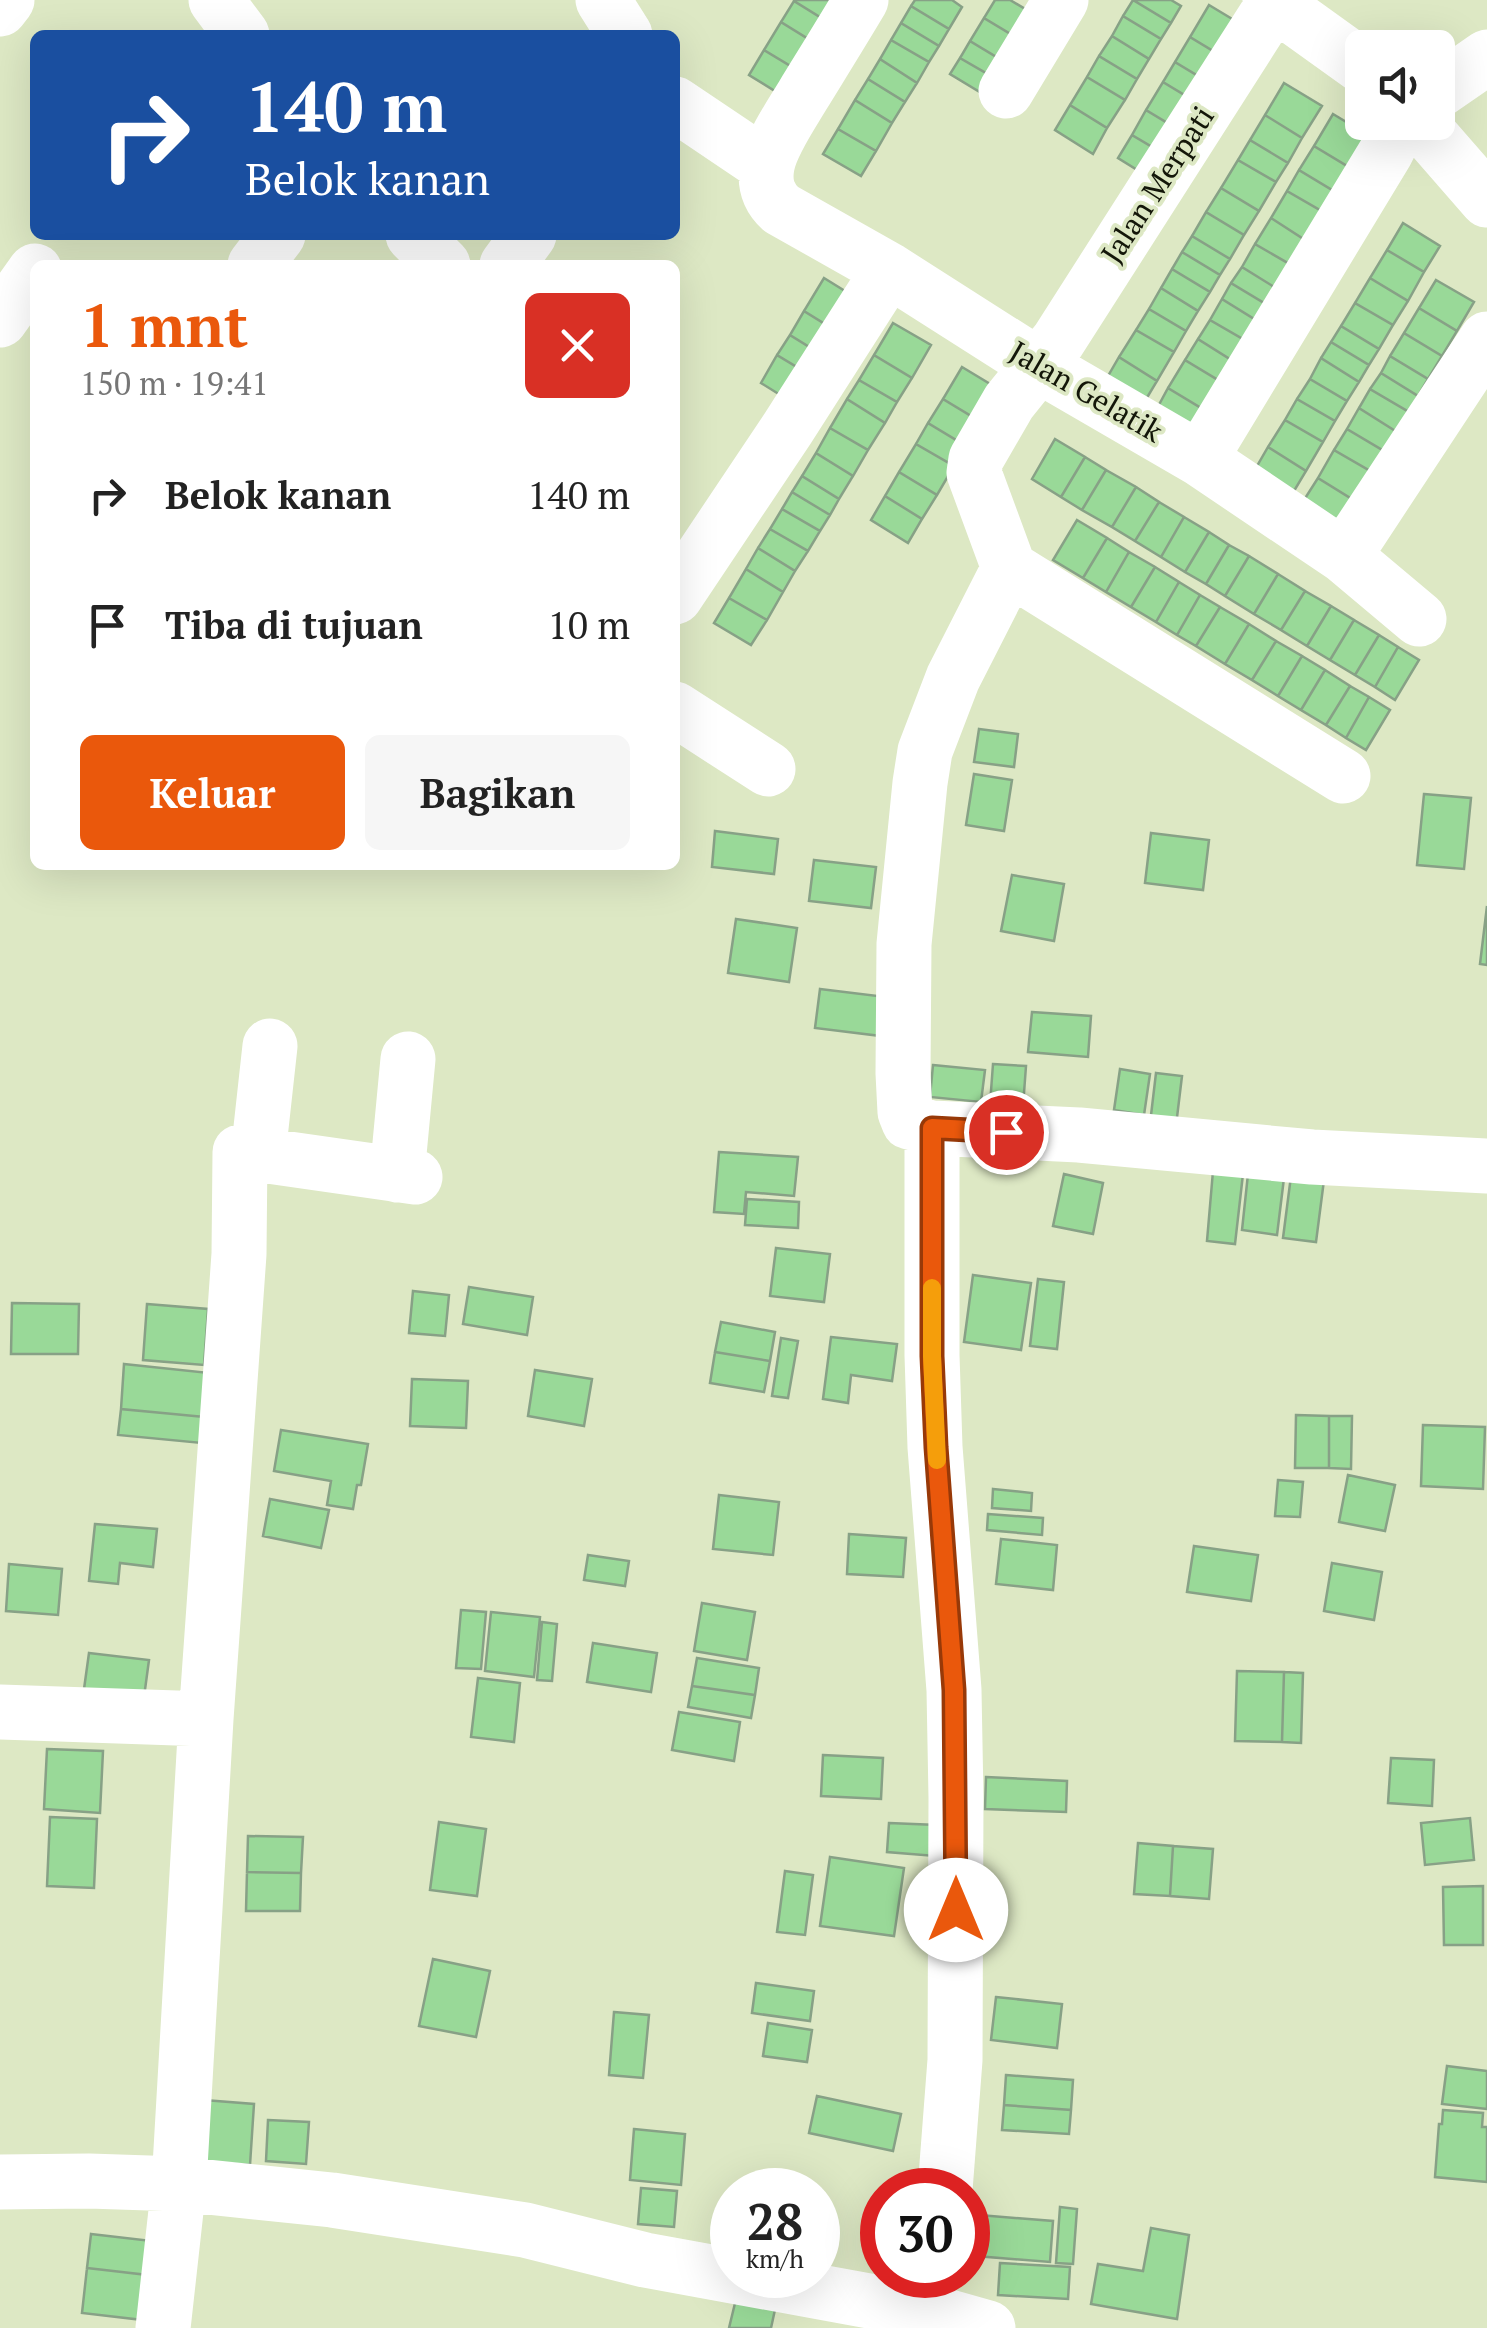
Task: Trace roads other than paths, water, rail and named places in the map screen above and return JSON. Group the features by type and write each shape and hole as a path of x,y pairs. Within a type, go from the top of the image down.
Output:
{"street":[{"path":"0,9 6,0"},
{"path":"603,0 622,30"},
{"path":"680,107 767,166 787,122 861,0"},
{"path":"1006,91 1061,0"},
{"path":"1272,2 1345,54"},
{"name":"Jalan Merpati","path":"1009,568 974,473 976,459 1008,402 1058,342 1272,2"},
{"path":"1455,80 1487,58"},
{"path":"1200,459 1391,140"},
{"path":"1435,140 1487,200"},
{"name":"Jalan Gelatik","path":"767,166 767,192 781,209 889,270 1038,366 1200,459 1344,556 1420,619"},
{"path":"41,260 56,240"},
{"path":"259,260 274,240"},
{"path":"418,240 438,260"},
{"path":"680,590 889,270"},
{"path":"1344,556 1487,339"},
{"path":"1343,776 1009,568 953,678 925,752 904,944 906,1118 914,1125 932,1128 1079,1135 1312,1158 1487,1166"},
{"path":"680,712 768,769"},
{"path":"258,1155 270,1046"},
{"path":"163,2328 179,2184 238,1254 240,1152 406,1176 408,1059"},
{"path":"932,1128 932,1356 954,1690 956,1798 955,2060 947,2168"},
{"path":"0,1712 206,1719"},
{"path":"0,2182 179,2184 332,2200 525,2230 645,2260 935,2305 988,2328"}]}
